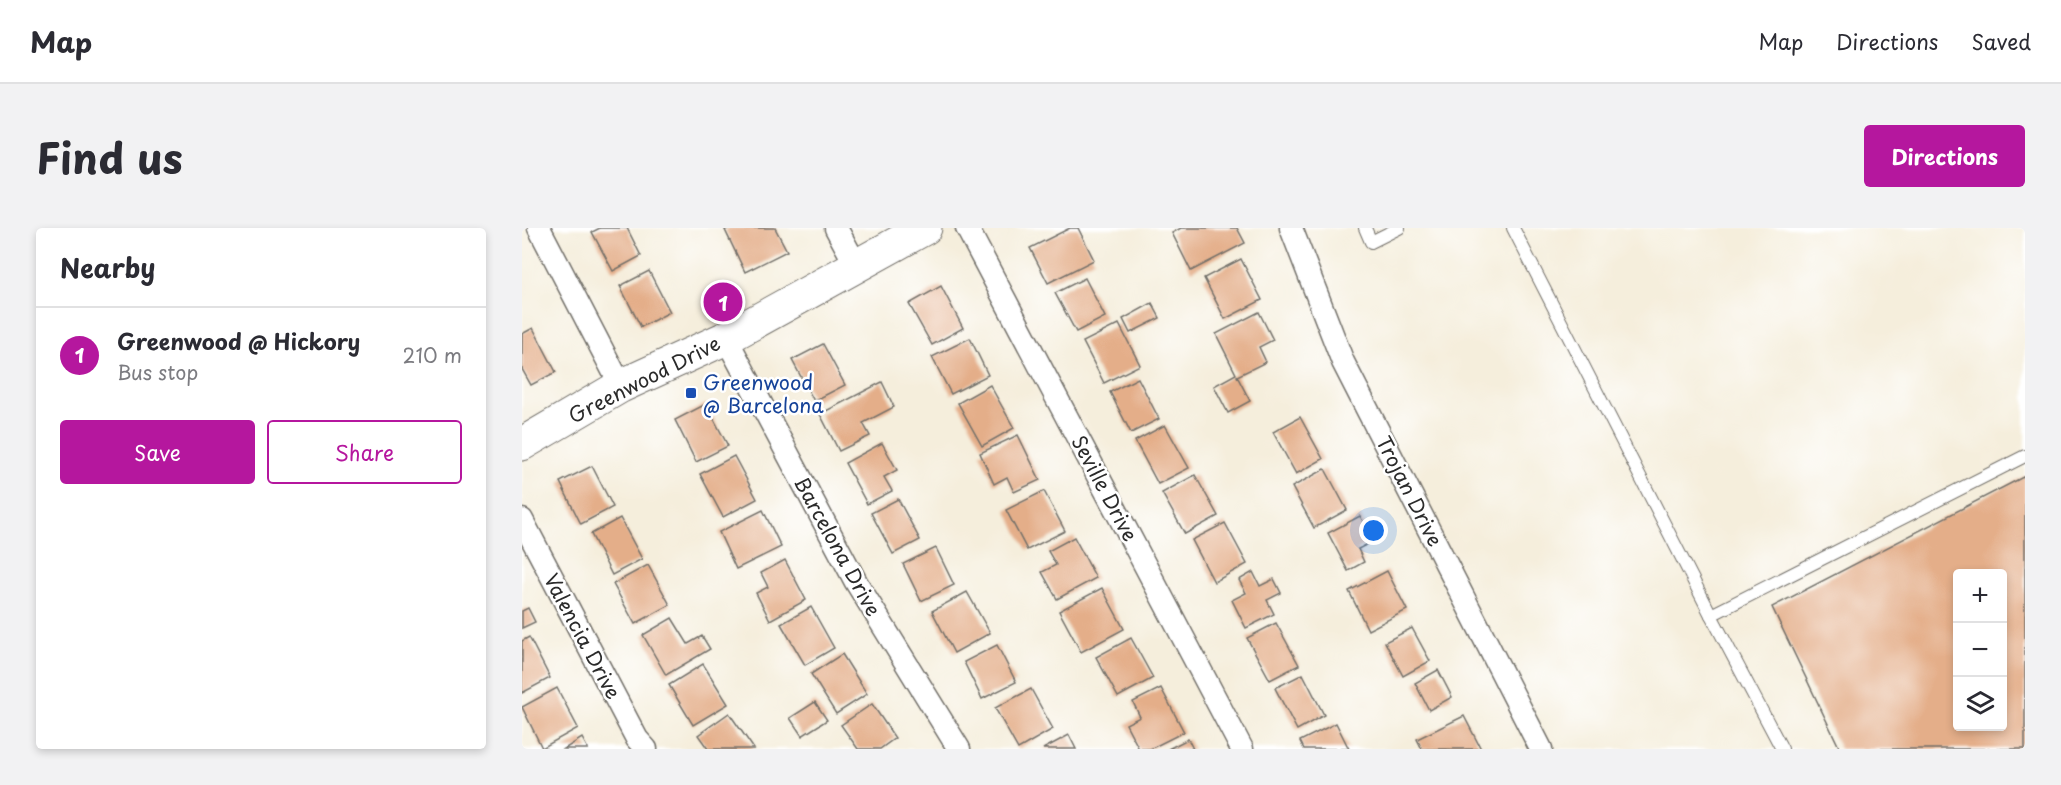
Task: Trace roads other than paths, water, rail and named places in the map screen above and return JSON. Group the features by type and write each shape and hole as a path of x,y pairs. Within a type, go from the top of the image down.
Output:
{"main road":[{"name":"Greenwood Drive","path":"522,444 621,386 726,338 925,228"}],"street":[{"path":"539,228 621,386"},
{"path":"837,228 856,265"},
{"name":"Seville Drive","path":"967,228 1242,749"},
{"name":"Trojan Drive","path":"1291,228 1343,362 1541,749"},
{"name":"Barcelona Drive","path":"726,338 856,582 959,749"},
{"name":"Valencia Drive","path":"522,520 637,739 646,749"}],"lane":[{"path":"1365,228 1371,242 1399,228"},
{"path":"1518,230 1711,615 1782,749"},
{"path":"1711,615 2025,456"}],"place":[{"name":"Greenwood @ Hickory","path":"723,302"},
{"name":"Greenwood @ Barcelona","path":"691,393"}]}
